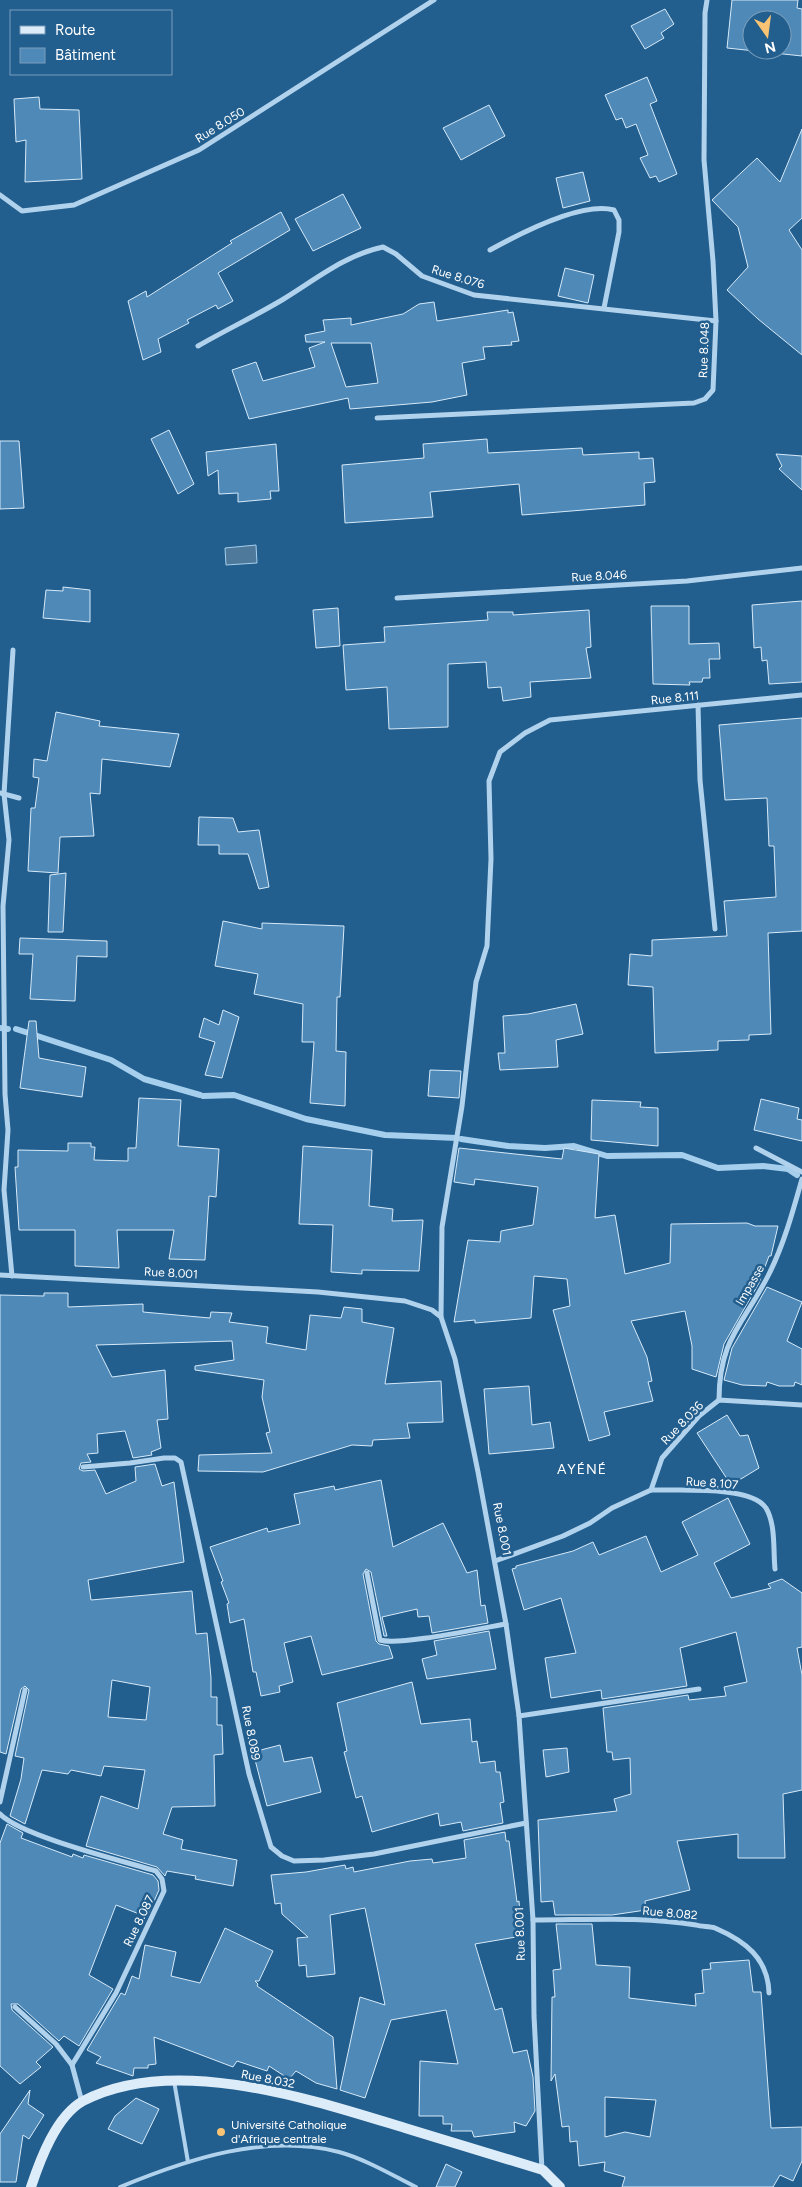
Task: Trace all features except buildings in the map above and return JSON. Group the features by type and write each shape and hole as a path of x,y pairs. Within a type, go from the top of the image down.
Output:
{"street":[{"name":"Rue 8.050","path":"0,195 22,211 74,205 199,150 434,0"},
{"name":"Rue 8.048","path":"377,418 694,403 705,399 713,390 716,321 713,260 704,160 704,13 707,0"},
{"path":"490,250 528,229 577,213 604,207 614,210 619,220 619,232 604,308"},
{"name":"Rue 8.076","path":"198,346 282,300 324,272 367,250 383,247 396,254 422,276 474,295 716,321"},
{"name":"Rue 8.046","path":"397,598 687,581 802,568"},
{"path":"12,1276 4,1190 8,1130 3,1093 3,906 10,840 2,794 13,650"},
{"name":"Rue 8.111","path":"441,1317 442,1227 462,1106 476,982 487,946 492,859 489,781 500,752 525,732 550,720 802,696"},
{"path":"698,706 700,780 715,929"},
{"path":"2,794 19,798"},
{"path":"756,1148 802,1172"},
{"name":"Impasse","path":"719,1400 722,1360 734,1332 769,1275 793,1213 802,1179"},
{"name":"Rue 8.001","path":"0,1275 318,1292 405,1301 432,1310 441,1317 455,1359 495,1561 519,1716 533,1920 534,2016 542,2170"},
{"name":"Rue 8.036","path":"651,1490 662,1458 699,1416 719,1400 802,1406"},
{"name":"Rue 8.089","path":"83,1467 164,1458 175,1458 181,1462 250,1774 271,1847 282,1856 294,1861 324,1860 374,1854 526,1823"},
{"path":"495,1561 590,1524 612,1508 651,1490"},
{"name":"Rue 8.107","path":"651,1490 718,1492 750,1496 766,1507 772,1524 774,1569"},
{"path":"367,1573 380,1640 386,1642 421,1638 506,1624"},
{"path":"519,1716 699,1689"},
{"path":"0,1802 25,1690"},
{"name":"Rue 8.087","path":"0,1814 13,1825 93,1853 156,1871 164,1884 164,1891 116,1993 72,2065"},
{"name":"Rue 8.082","path":"533,1920 679,1922 713,1927 758,1956 769,1979 769,1993"},
{"path":"15,2007 56,2044 72,2065 82,2102"},
{"name":"Rue 8.032","path":"30,2187 40,2159 60,2124 82,2102 114,2089 158,2081 205,2082 259,2088 354,2112 542,2170"},
{"path":"542,2170 560,2187"}],"lane":[{"path":"174,2081 188,2162"},
{"path":"120,2187 188,2162 236,2150 291,2144 340,2152 416,2187"}],"water":[{"path":"256,545 257,563 226,565 225,548"}],"waterway":[{"path":"0,1028 8,1029"},
{"path":"16,1029 111,1060 144,1079 200,1095"},
{"path":"203,1096 234,1095 306,1119 385,1135 457,1138"},
{"path":"461,1139 508,1146 545,1148 574,1146 607,1156 682,1155 718,1168 763,1166 788,1169 797,1175"}],"place":[{"name":"Université Catholique d'Afrique centrale","path":"221,2132"}],"district":[{"name":"AYÉNÉ","path":"582,1469"}]}
